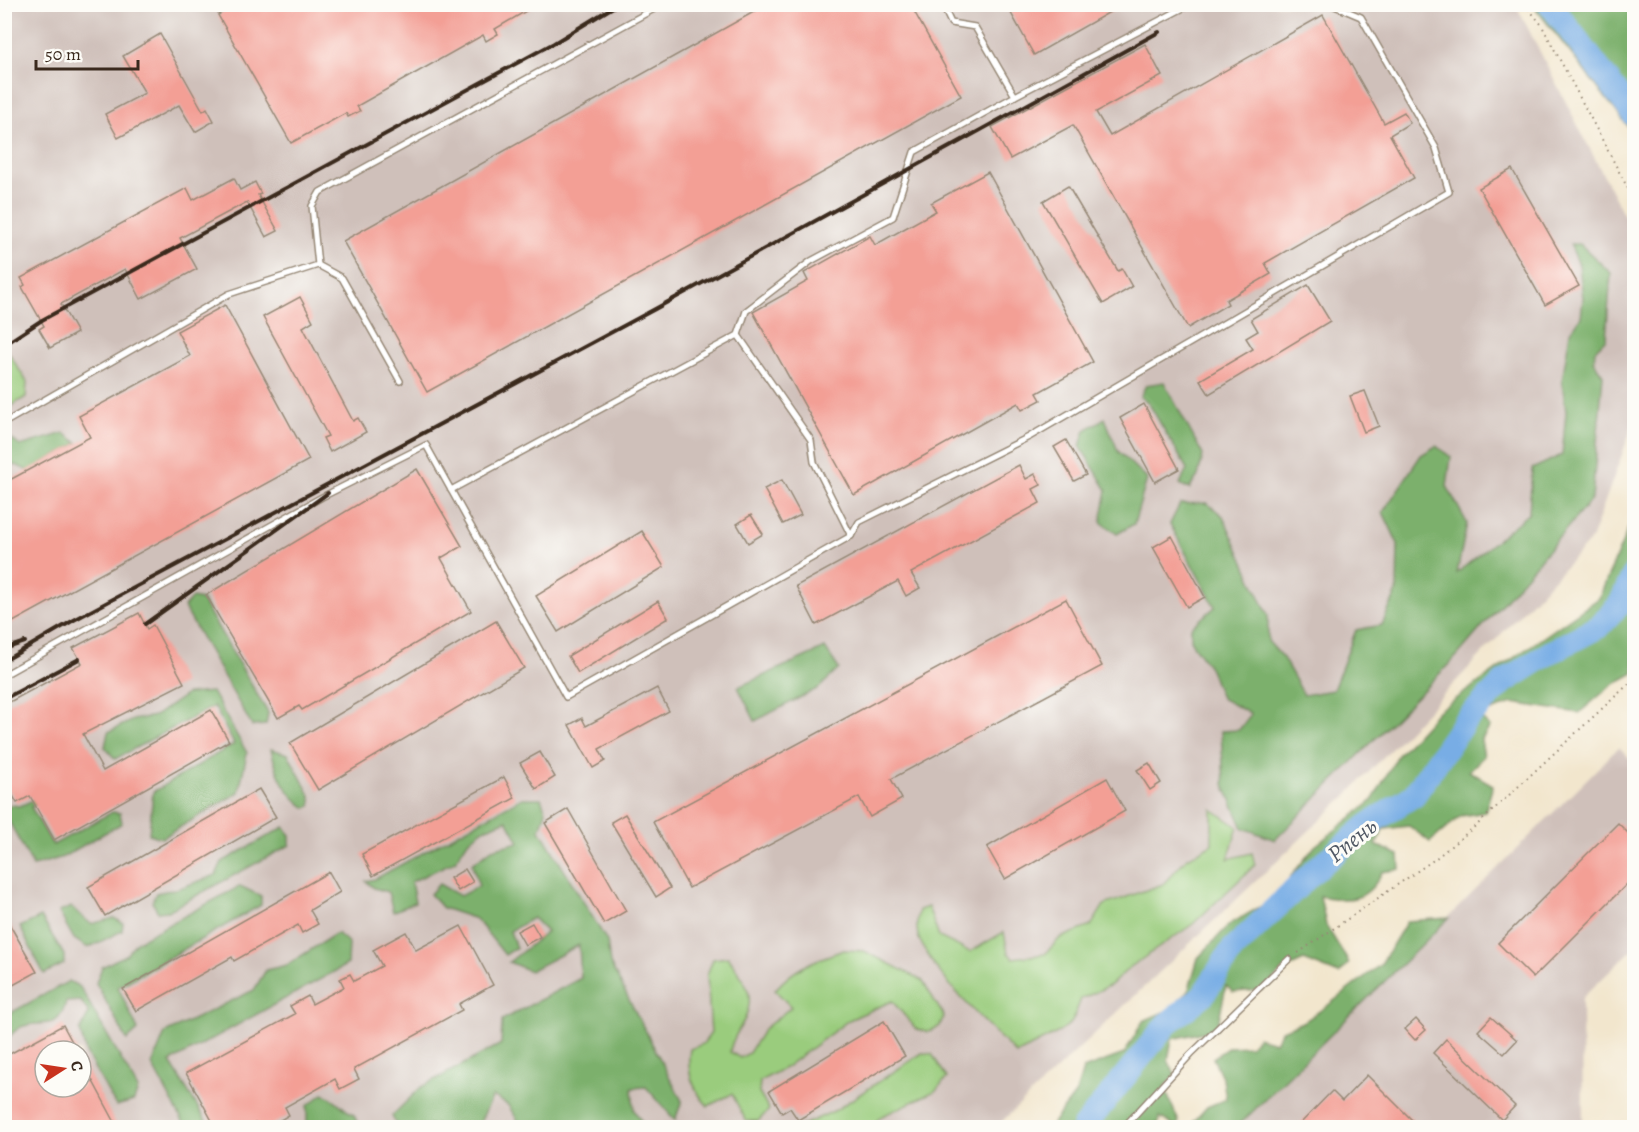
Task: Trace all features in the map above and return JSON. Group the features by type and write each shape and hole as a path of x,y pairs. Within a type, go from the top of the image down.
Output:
{"lane":[{"path":"318,265 312,206 320,192 663,4"},
{"path":"942,4 951,23 975,27 1015,96"},
{"path":"452,490 738,335 746,311 811,261 893,217 914,152 1191,4"},
{"path":"4,675 322,497 426,445 566,697 850,536 859,522 1029,437 1449,192 1436,148 1361,17 1330,4"},
{"path":"4,423 229,294 318,265 342,278 400,381"},
{"path":"738,335 811,440 814,462 850,536"},
{"path":"1123,1128 1191,1054 1289,959"}],"path":[{"path":"1525,4 1541,24 1635,200"},
{"path":"1289,959 1435,859 1478,824 1635,679"}],"shaded area":[{"path":"5,5 1516,5 1634,235 1634,421 1591,540 1348,794 996,1127 5,1128"},
{"path":"1619,747 1634,763 1634,948 1582,998 1583,1127 1237,1128"}],"green space":[{"path":"1533,5 1631,5 1634,23 1634,134"},
{"path":"1570,244 1580,244 1611,273 1606,339 1595,350 1594,362 1603,375 1592,499 1457,656 1275,840 1243,828 1224,784 1221,731 1239,730 1251,714 1221,698 1209,667 1191,642 1191,627 1215,607 1170,524 1180,504 1207,503 1223,516 1268,615 1268,641 1283,658 1304,695 1333,690 1356,630 1382,625 1397,591 1398,544 1383,512 1421,455 1436,446 1451,457 1447,486 1467,523 1457,573 1529,513 1532,469 1562,455 1566,412 1562,381 1570,332 1581,317 1583,298 1579,265"},
{"path":"5,347 27,382 26,397 5,410"},
{"path":"1164,382 1203,455 1198,476 1189,489 1180,484 1187,469 1148,402 1140,397 1146,385"},
{"path":"1105,418 1118,451 1147,479 1134,524 1117,534 1101,522 1107,490 1080,446 1085,430"},
{"path":"64,433 78,443 28,471 16,465 5,466 4,438 7,435 20,446"},
{"path":"1634,515 1634,673 1612,685 1579,713 1512,703 1479,716 1490,727 1481,740 1484,756 1469,771 1493,785 1485,812 1461,816 1430,842 1409,826 1384,829 1376,845 1399,855 1400,869 1382,872 1377,882 1357,898 1340,899 1320,896 1326,925 1349,963 1339,974 1304,960 1284,969 1262,990 1233,992 1226,986 1217,1029 1172,1039 1168,1060 1175,1075 1164,1087 1179,1122 1176,1127 1160,1117 1157,1127 1049,1128 1076,1093 1083,1069 1124,1054 1143,1021 1173,1008 1189,989 1198,958 1230,924 1272,900 1315,846 1372,801 1398,755 1438,711 1599,598"},
{"path":"192,598 202,600 268,713 266,725 252,726 184,607"},
{"path":"825,648 839,669 819,688 755,721 738,687"},
{"path":"212,692 247,753 239,792 162,838 149,834 153,792 234,744 214,706 115,759 105,747 108,732 133,720 155,716 187,694"},
{"path":"271,749 288,754 311,797 311,806 306,808 287,789 279,775"},
{"path":"44,795 48,798 31,807 53,845 112,812 120,813 122,823 63,857 33,866 4,812 10,805 20,806"},
{"path":"522,798 541,798 546,811 540,830 607,941 610,963 682,1101 675,1120 646,1087 632,1088 634,1110 645,1127 522,1127 508,1105 493,1096 481,1120 486,1127 449,1127 448,1125 397,1127 392,1116 421,1087 501,1044 502,1020 581,978 579,945 530,971 509,962 547,932 533,918 510,931 516,948 505,955 476,919 443,908 430,894 439,884 460,896 479,886 472,864 492,849 519,842 507,820 484,829 468,841 455,861 411,882 415,902 393,912 388,892 374,888 366,881 375,879"},
{"path":"1212,809 1238,827 1228,859 1252,853 1255,865 1193,924 1129,968 1111,985 1081,999 1072,1022 1059,1032 1016,1054 951,986 920,941 917,930 918,914 919,910 928,907 939,937 970,952 1004,932 1008,953 1013,958 1045,954 1060,938 1091,926 1104,905 1163,884 1186,859 1212,844"},
{"path":"284,827 290,835 290,845 168,911 158,912 152,902 156,893 180,888 216,875 222,862"},
{"path":"240,886 261,896 261,905 118,987 138,1030 127,1040 96,983 102,967 127,954 136,942"},
{"path":"71,907 91,924 114,918 123,923 122,931 88,948 74,939 59,912"},
{"path":"41,917 64,955 64,964 44,974 20,927"},
{"path":"1449,918 1237,1127 1189,1127 1207,1107 1226,1099 1223,1079 1213,1058 1229,1047 1250,1046 1258,1037 1275,1042 1282,1030 1305,1021 1331,1003 1381,964 1407,921"},
{"path":"337,933 349,943 348,964 170,1062 210,1127 186,1127 152,1065 165,1033 254,990 266,970 287,965"},
{"path":"844,950 864,951 922,980 944,1016 939,1027 927,1032 916,1029 892,1001 849,1020 786,1067 760,1081 759,1093 769,1110 758,1121 746,1121 732,1094 708,1106 692,1080 689,1057 690,1049 703,1044 711,1033 707,975 713,959 728,957 748,990 749,1006 730,1052 740,1058 749,1053 764,1029 791,1007 775,990 782,982 806,965"},
{"path":"69,981 80,987 138,1089 134,1101 116,1106 93,1065 93,1039 82,1039 80,1031 89,1013 81,1001 66,1002 63,1011 55,1021 21,1027 5,1041 5,1016"},
{"path":"922,1053 932,1054 947,1078 935,1091 880,1117 872,1127 799,1127 836,1110"},
{"path":"323,1094 354,1115 359,1127 307,1127 307,1106"}],"building":[{"path":"236,4 538,4 495,29 498,34 486,41 483,35 357,106 360,111 348,117 346,113 291,143 218,15"},
{"path":"768,4 910,4 961,96 427,392 343,241"},
{"path":"1006,4 1124,4 1034,55"},
{"path":"1323,15 1384,123 1404,112 1410,123 1390,135 1414,178 1265,263 1271,274 1226,300 1228,304 1188,328 1073,125 1010,159 992,127 1145,44 1162,76 1096,112 1110,136"},
{"path":"160,34 203,111 207,108 214,121 195,132 179,105 118,138 105,114 145,93 123,56"},
{"path":"1512,169 1579,286 1545,305 1479,188"},
{"path":"988,172 1093,362 1037,393 1041,400 1022,410 1018,403 854,495 753,312 808,281 804,273 870,236 875,245 936,211 931,203"},
{"path":"234,178 240,190 255,182 261,194 258,195 278,231 266,237 247,202 180,238 197,269 141,299 125,269 61,304 77,333 50,348 39,329 44,326 22,287 25,285 21,278 187,188 193,200"},
{"path":"1068,186 1118,271 1122,269 1132,287 1103,304 1043,201"},
{"path":"1308,285 1330,321 1209,394 1200,380 1253,349 1246,338 1258,331 1251,319"},
{"path":"300,297 313,321 303,327 353,421 358,418 366,432 330,452 323,438 328,436 263,317"},
{"path":"225,305 309,460 4,627 4,483 90,437 79,416 190,356 177,331"},
{"path":"1365,391 1379,426 1364,432 1350,396"},
{"path":"1144,404 1179,469 1155,482 1120,418"},
{"path":"1066,440 1086,475 1074,481 1054,447"},
{"path":"1019,465 1026,479 1035,474 1041,485 1033,489 1040,503 911,573 920,588 906,596 898,581 816,625 796,586"},
{"path":"417,469 462,546 441,558 471,611 302,710 299,706 278,718 206,595"},
{"path":"782,480 801,515 783,524 764,489"},
{"path":"751,515 763,534 748,543 737,524"},
{"path":"642,531 664,567 558,632 536,596"},
{"path":"1172,536 1205,597 1187,607 1153,547"},
{"path":"1066,599 1102,666 891,779 902,799 870,817 859,797 689,888 653,822"},
{"path":"658,601 668,618 578,673 568,656"},
{"path":"139,613 147,629 153,625 184,683 83,734 103,771 211,710 229,741 54,840 30,796 17,803 4,780 4,705 82,663 73,648"},
{"path":"496,621 524,668 318,790 290,743"},
{"path":"657,688 669,711 599,749 605,761 593,768 569,725 582,718 586,726"},
{"path":"540,752 555,777 536,789 520,763"},
{"path":"1149,763 1161,783 1150,790 1137,770"},
{"path":"504,777 515,798 373,876 362,854"},
{"path":"1107,778 1125,811 1005,879 987,847"},
{"path":"259,789 276,817 105,916 88,887"},
{"path":"568,809 626,911 604,924 545,823"},
{"path":"625,814 670,888 656,897 611,822"},
{"path":"1618,823 1635,840 1635,876 1533,978 1498,943"},
{"path":"465,869 473,882 458,891 450,878"},
{"path":"329,872 340,892 310,910 318,924 302,933 298,925 234,961 232,957 136,1011 123,989"},
{"path":"4,915 37,972 4,990"},
{"path":"532,923 540,937 525,945 517,931"},
{"path":"461,926 493,985 459,1004 462,1010 354,1069 359,1079 340,1089 335,1079 285,1107 289,1115 267,1128 258,1128 255,1123 247,1128 216,1128 186,1073 295,1014 290,1006 308,996 312,1004 344,987 340,979 350,974 354,981 382,966 373,950 406,932 416,950"},
{"path":"1491,1017 1517,1040 1504,1054 1478,1031"},
{"path":"1416,1019 1426,1030 1415,1040 1405,1029"},
{"path":"884,1021 905,1056 798,1120 790,1108 782,1113 769,1091"},
{"path":"63,1025 71,1039 37,1039"},
{"path":"1446,1039 1515,1106 1502,1120 1433,1053"},
{"path":"33,1041 33,1099 93,1099 93,1081 118,1128 4,1128 4,1057"},
{"path":"1367,1075 1420,1128 1296,1128 1332,1091 1342,1101"}],"waterway":[{"name":"Рпень","path":"1550,4 1634,115"},
{"name":"Рпень","path":"1083,1128 1167,1024 1203,995 1232,950 1315,870 1368,825 1414,795 1464,722 1504,682 1551,652 1600,626 1620,604 1634,574"}],"railway":[{"path":"4,345 42,320 554,43 618,4"},
{"path":"4,661 74,620 655,309 1159,32"},
{"path":"145,624 328,493"},
{"path":"4,649 25,642"},
{"path":"4,699 79,659"}]}
